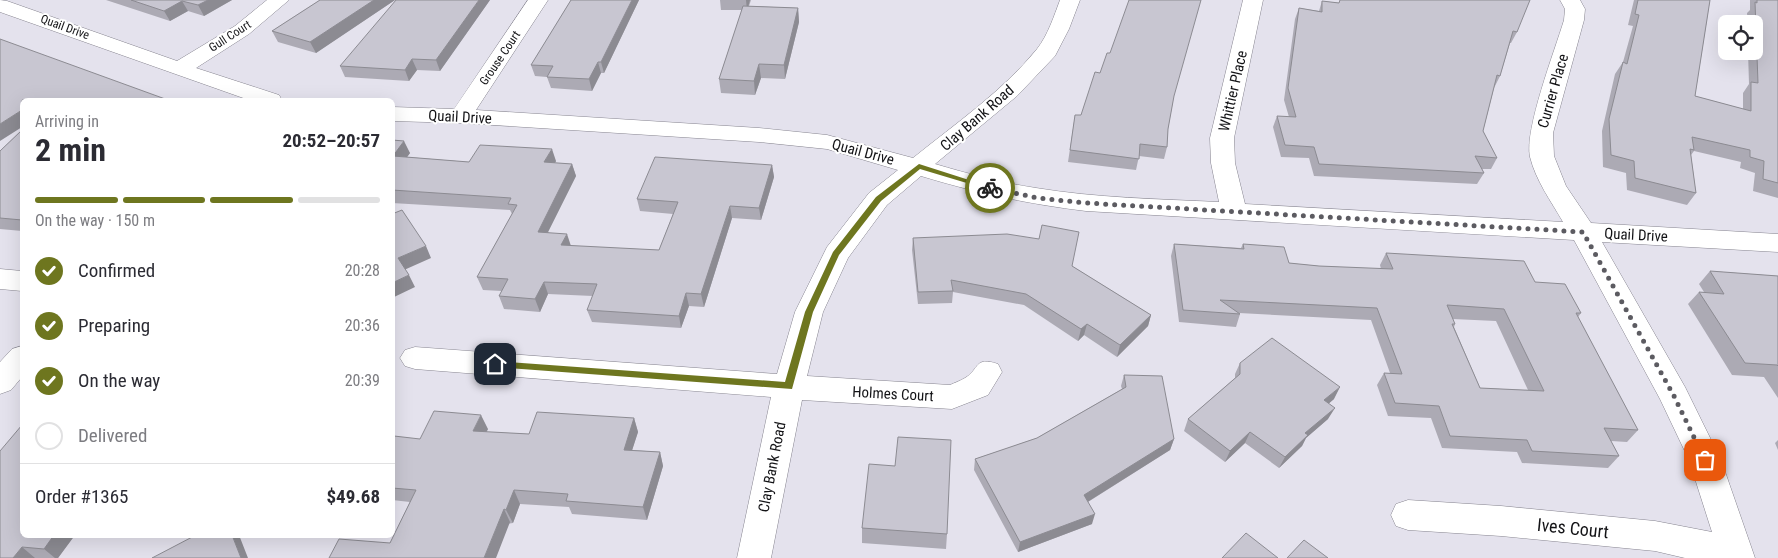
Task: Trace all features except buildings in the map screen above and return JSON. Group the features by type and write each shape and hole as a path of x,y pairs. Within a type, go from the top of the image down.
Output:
{"street":[{"name":"Gull Court","path":"179,70 242,30 279,0"},
{"name":"Grouse Court","path":"461,116 538,0"},
{"name":"Clay Bank Road","path":"754,558 789,386 809,312 836,254 878,199 1009,91 1047,51 1059,29 1070,0"},
{"name":"Whittier Place","path":"1234,211 1223,163 1222,138 1253,0"},
{"name":"Currier Place","path":"1570,0 1575,9 1574,20 1541,133 1542,156 1554,186 1583,232 1690,428 1705,460 1737,556"},
{"name":"Quail Drive","path":"11,4 179,70 265,98"},
{"name":"Quail Drive","path":"395,114 461,116 759,135 827,142 981,186 1038,198 1086,203 1778,243"},
{"path":"0,280 20,281"},
{"name":"Holmes Court","path":"415,358 898,395 952,397 978,386 987,372"},
{"path":"0,382 20,359"},
{"name":"Ives Court","path":"1408,515 1501,521 1655,536 1737,556"}],"way so far":[{"path":"990,188 1038,198 1086,203 1583,232 1674,396 1705,460"}],"route":[{"path":"495,364 789,386 809,312 836,254 878,199 919,167 990,188"}]}
